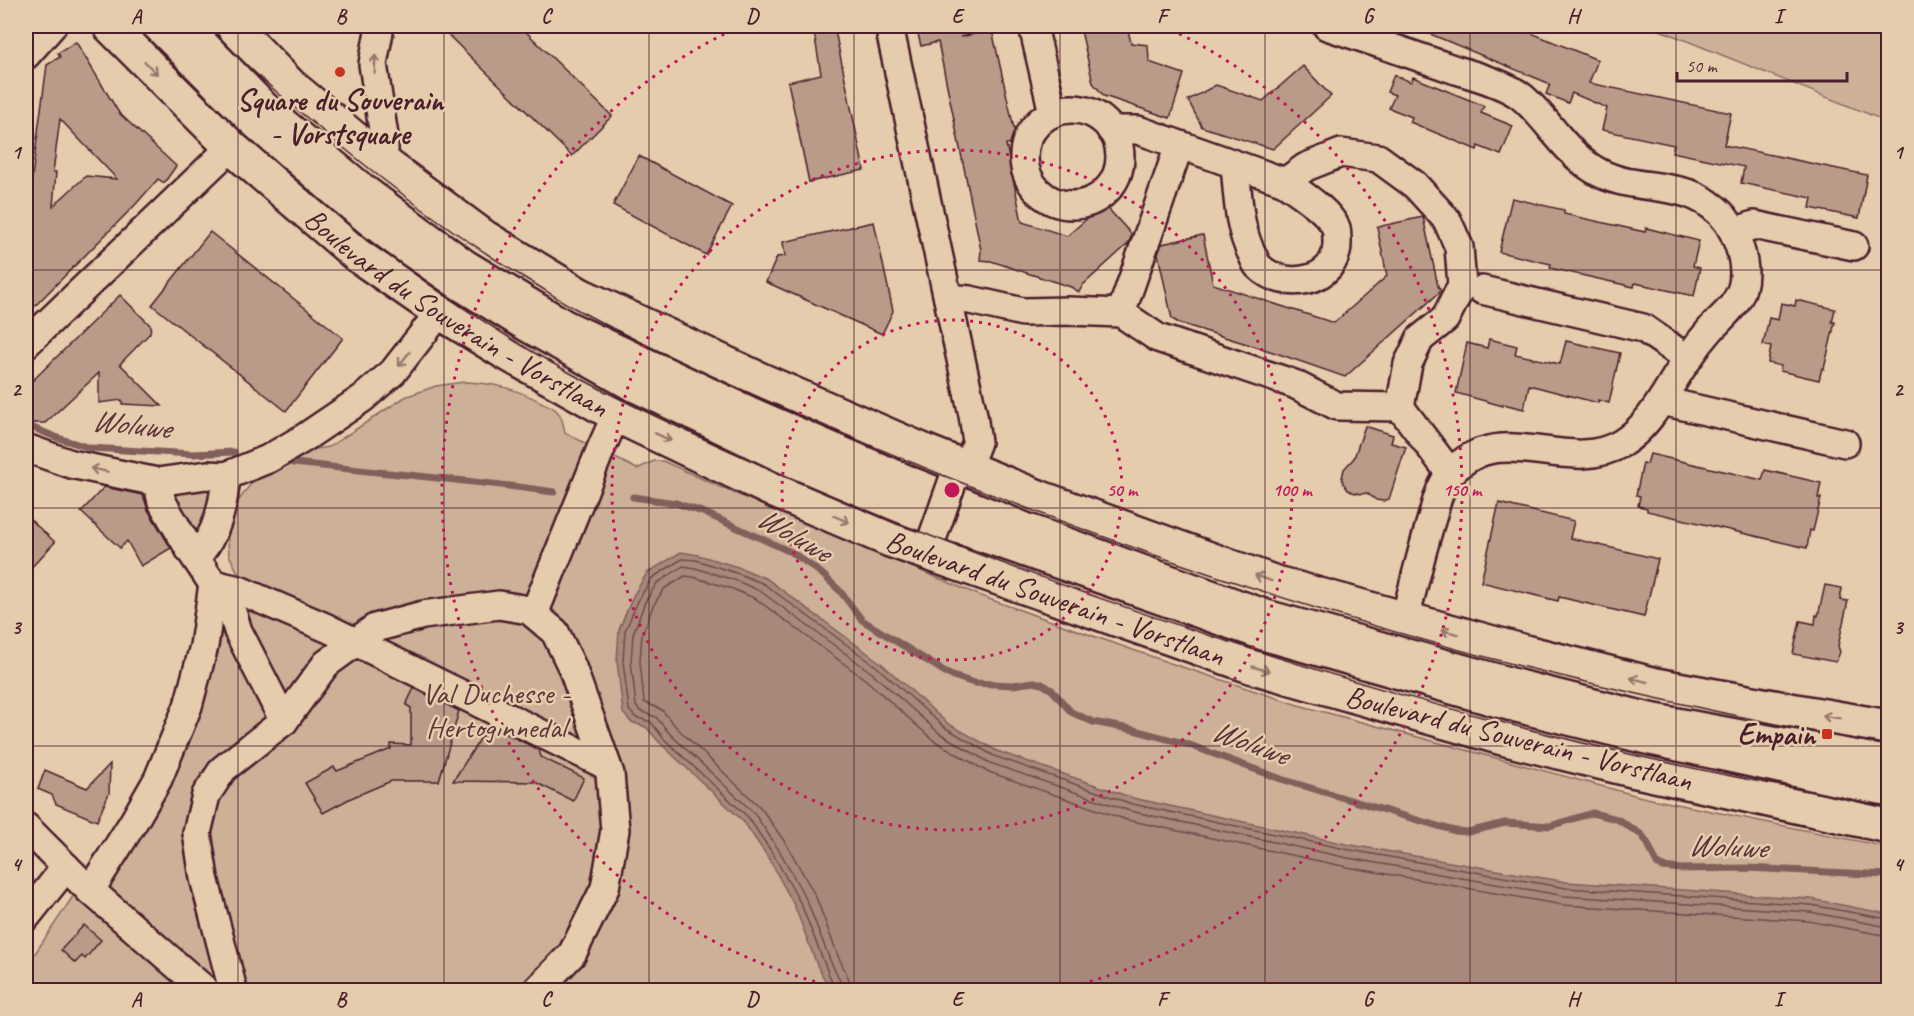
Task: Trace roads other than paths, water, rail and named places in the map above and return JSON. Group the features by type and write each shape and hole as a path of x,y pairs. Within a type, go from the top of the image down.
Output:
{"main road":[{"name":"Boulevard du Souverain - Vorstlaan","path":"110,26 231,147 357,255 438,311 506,353 616,415 777,492 927,554 1253,667 1502,738 1636,771 1888,826"},
{"path":"233,26 290,85 384,163 484,237 580,295 763,381 967,468 1041,498 1276,583 1525,652 1656,685 1888,727"}],"street":[{"path":"26,56 52,26"},
{"path":"380,26 373,64 384,136 384,163"},
{"path":"890,26 977,442 967,468 953,480 927,554"},
{"path":"1033,26 1053,113"},
{"path":"1327,26 1490,81 1521,96 1574,155 1594,171 1621,181 1691,194 1716,209 1735,232 1743,264 1742,289 1730,310 1711,329 1688,359 1662,401 1641,428 1621,444 1595,454 1495,447 1474,453 1450,473 1440,491 1405,619"},
{"path":"1069,109 1085,111 1099,118 1111,129 1118,144 1120,159 1116,175 1108,188 1096,199 1082,205 1066,205 1051,201 1038,192 1029,179 1024,164 1024,148 1030,134 1040,121 1053,113 1069,109"},
{"path":"1111,129 1138,130 1285,182 1322,210 1336,229 1337,252 1324,273 1302,281 1280,279 1258,266 1247,246 1239,215 1235,165"},
{"path":"1121,313 1179,146"},
{"path":"26,344 231,147"},
{"path":"1285,182 1306,166 1341,153 1378,158 1415,185 1447,220 1459,247 1462,285 1444,318 1420,339 1408,364 1400,407 1450,473"},
{"path":"1735,232 1754,225 1854,246"},
{"path":"1482,290 1643,328 1688,359"},
{"path":"948,298 970,300 1023,312 1121,313 1158,338 1294,384 1337,406 1400,407"},
{"path":"26,448 71,464 157,482 207,475 226,476 268,459 363,398 393,372 438,311"},
{"path":"1662,401 1845,443"},
{"path":"534,614 616,415"},
{"path":"190,550 202,550 213,536 225,492 226,476"},
{"path":"157,482 162,502 190,550 232,612 238,631 284,721"},
{"path":"213,584 239,590 355,642 607,766"},
{"path":"90,891 135,821 158,779 188,706 204,646 213,584"},
{"path":"233,990 204,878 197,834 206,795 223,769 284,721 326,664 375,628 423,615 499,605 529,610 555,632 572,667 610,774 615,830 605,888 573,954 537,990"},
{"path":"26,827 90,891 205,990"},
{"path":"26,917 66,867"}],"water":[{"path":"681,552 741,568 767,579 881,663 947,723 997,751 1133,798 1351,845 1567,882 1811,899 1888,914 1888,990 830,990 817,965 795,907 768,857 743,821 646,727 631,722 623,713 617,661 619,630 633,596 647,573"}],"waterway":[{"name":"Woluwe","path":"26,425 90,448 193,454 234,452"},
{"name":"Woluwe","path":"287,462 554,492"},
{"name":"Woluwe","path":"633,497 676,503 705,513 793,553 821,573 840,591 862,620 950,675 974,683 1013,685 1034,682 1042,684 1052,690 1071,712 1093,722 1187,744 1281,779 1397,814 1455,831 1468,832 1505,823 1550,826 1592,813 1617,819 1642,835 1657,864 1663,867 1746,868 1888,875"}],"tram line":[{"path":"135,26 221,113 266,154 360,233 409,270 459,305 555,365 647,412 753,461 936,538 1022,570 1196,631 1371,686 1638,756 1888,806"},
{"path":"207,26 271,87 362,163 431,215 503,264 570,306 612,328 834,430 951,479 1112,540 1358,621 1569,678 1888,746"}],"place":[{"name":"Square du Souverain - Vorstsquare","path":"340,72"},
{"name":"Empain","path":"1827,734"}],"park label":[{"name":"Val Duchesse - Hertoginnedal","path":"496,710"}]}
